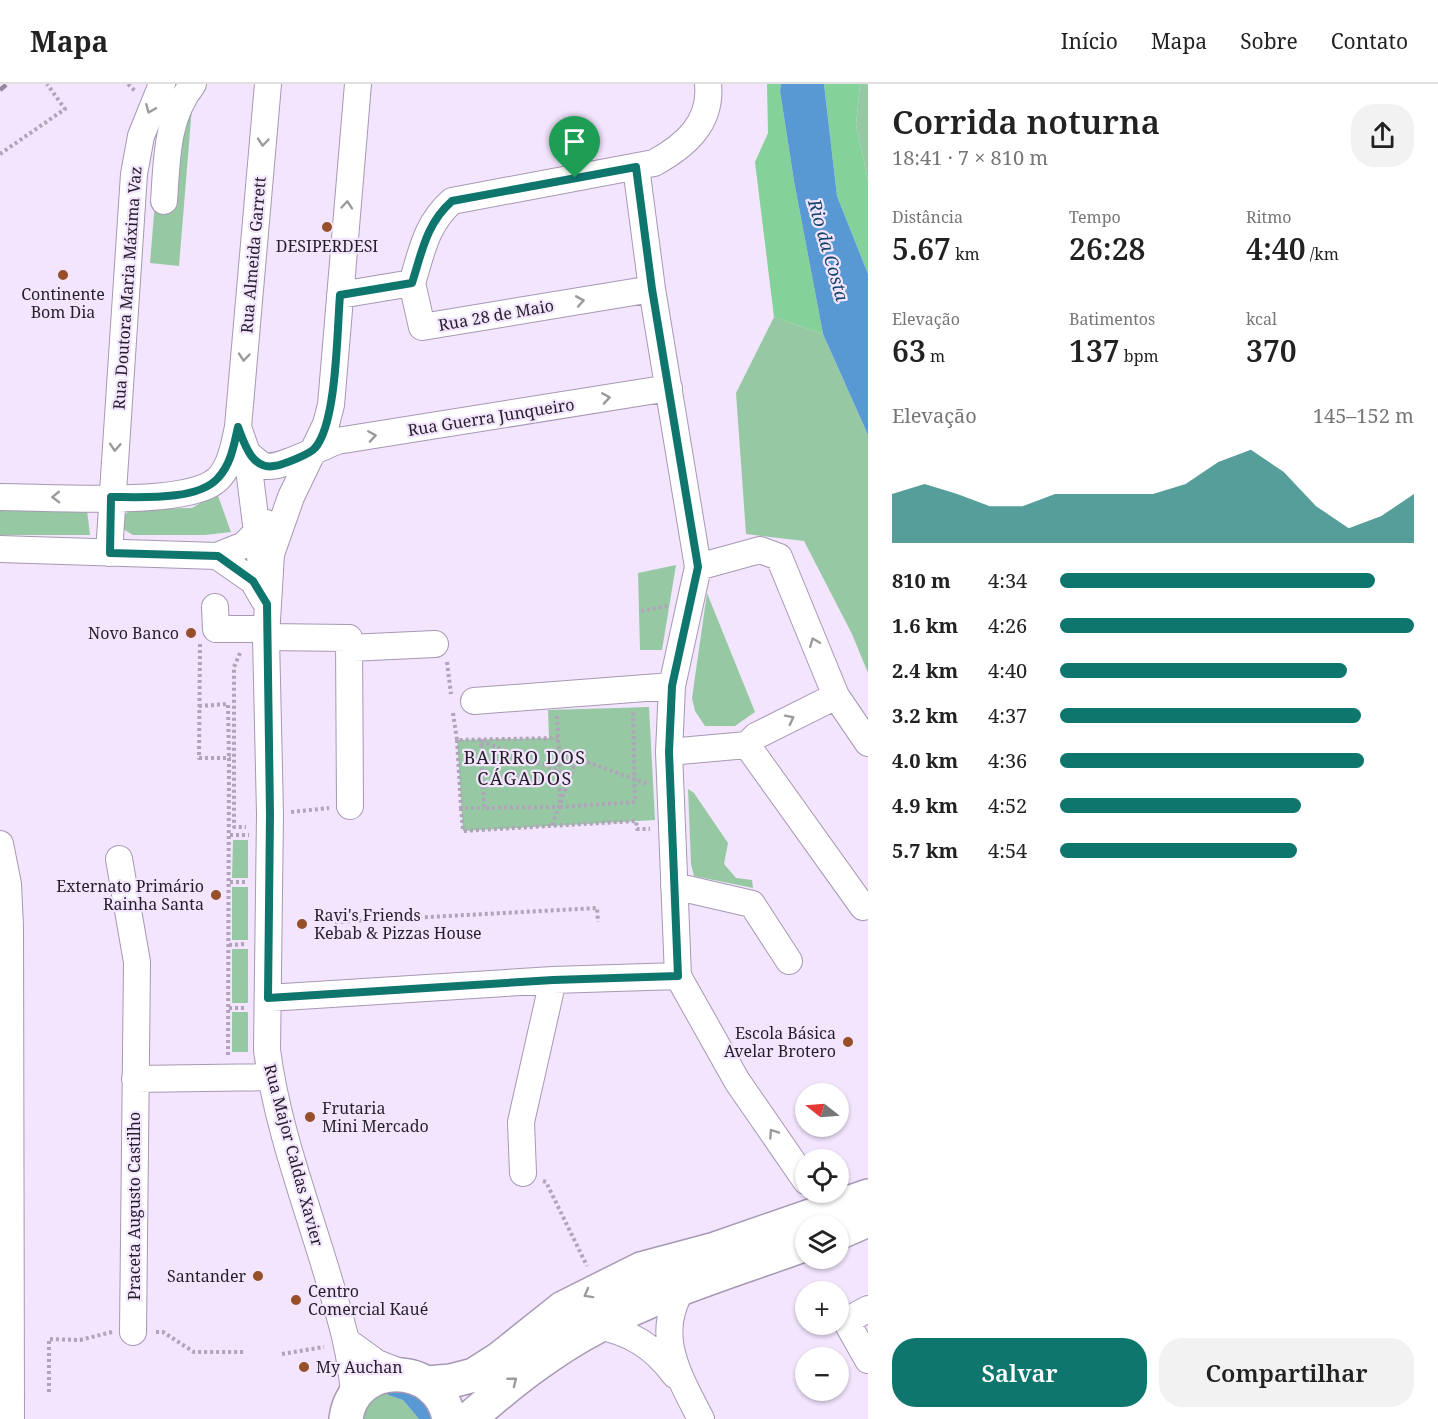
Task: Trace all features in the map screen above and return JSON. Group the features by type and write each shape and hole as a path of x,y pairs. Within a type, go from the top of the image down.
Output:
{"main road":[{"path":"346,1413 369,1382 387,1374 452,1381 474,1375 499,1359 563,1308 641,1269 826,1212 868,1196"},
{"path":"826,1212 868,1220"},
{"path":"469,1419 514,1379 597,1326 679,1291 795,1248"},
{"path":"417,1379 441,1397 449,1419"}],"street":[{"name":"Rua Doutora Maria Máxima Vaz","path":"110,553 111,497 134,174 141,136 162,84"},
{"path":"164,201 169,137 181,102 193,84"},
{"name":"Rua Almeida Garrett","path":"111,497 175,496 212,484 231,457 238,427 268,84"},
{"name":"Rua Major Caldas Xavier","path":"346,1413 348,1342 270,1077 260,1003 270,814 266,633 271,554 291,497 326,424 331,405 358,84"},
{"path":"340,295 412,283 431,225 438,214 452,201 654,163 680,148 702,123 709,96 708,84"},
{"path":"636,167 652,289 698,567 672,686 669,752 678,976 737,1081 795,1165"},
{"name":"Rua 28 de Maio","path":"412,283 422,327 652,289"},
{"name":"Rua Guerra Junqueiro","path":"247,453 262,465 271,467 288,463 315,448 337,441 669,388"},
{"name":"Rua Almeida Garrett","path":"238,427 247,453 255,526"},
{"path":"0,497 111,497"},
{"path":"0,549 218,556 244,546 255,526 291,497"},
{"name":"Rua Major Caldas Xavier","path":"255,526 267,604"},
{"path":"698,567 760,549 779,557 836,696 868,743"},
{"path":"218,556 253,581 267,604"},
{"path":"215,618 266,633 349,638 350,806"},
{"path":"349,648 435,644"},
{"path":"474,701 672,686"},
{"path":"669,752 747,745 756,736 836,696"},
{"path":"747,745 863,907"},
{"path":"0,845 8,884 5,926 5,1329 11,1419"},
{"name":"Praceta Augusto Castilho","path":"119,859 136,962 133,1332"},
{"path":"674,886 752,904 789,961"},
{"path":"260,1003 553,980 678,976"},
{"path":"523,1173 521,1122 553,980"},
{"path":"135,1079 270,1077"},
{"path":"684,1388 672,1354 668,1329 669,1316 679,1291 694,1271 711,1258 744,1247 756,1234"},
{"path":"868,1309 846,1321 868,1360"},
{"path":"597,1326 622,1331 646,1344 663,1359 684,1388 701,1419"},
{"path":"348,1342 377,1363 417,1379"}],"path":[{"path":"0,154 65,109 47,84"},
{"path":"215,618 199,645 199,758 228,758"},
{"path":"435,644 445,643 457,740 463,831 636,821"},
{"path":"199,705 228,704 230,835 228,1064"},
{"path":"461,808 560,807 635,802 633,708"},
{"path":"556,710 560,807"},
{"path":"228,731 234,731"},
{"path":"457,740 558,738"},
{"path":"481,741 559,771"},
{"path":"481,741 484,808"},
{"path":"558,752 671,792"},
{"path":"552,825 577,758"},
{"path":"270,814 350,806"},
{"path":"230,835 252,835"},
{"path":"230,882 253,882"},
{"path":"335,922 597,908 598,922"},
{"path":"229,945 253,944"},
{"path":"229,1008 260,1003"},
{"path":"523,1173 546,1182 597,1289"},
{"path":"50,1392 50,1340 80,1340 106,1332 163,1332 194,1352 246,1352"},
{"path":"282,1354 348,1342"}],"green space":[{"path":"767,84 781,84 780,91 794,181 823,334 774,317 755,162 768,133"},
{"path":"824,84 860,84 856,125 868,180 868,274 837,196"},
{"path":"860,84 868,84 868,180 856,125"},
{"path":"192,107 179,266 150,263 155,202"},
{"path":"774,317 823,334 868,435 868,673 852,634 804,541 746,534 736,393"},
{"path":"217,493 231,532 205,535 133,535 123,529 124,515 132,509 192,508"},
{"path":"0,510 87,510 90,535 0,535"},
{"path":"676,565 662,650 640,650 638,573"},
{"path":"707,593 755,712 735,726 705,726 695,711 692,698"},
{"path":"649,707 655,820 463,831 457,740 549,738 548,710"},
{"path":"688,789 694,793 728,843 724,864 736,878 752,880 753,888 694,876 691,864"},
{"path":"233,840 248,840 248,878 232,878"},
{"path":"232,887 248,887 248,940 232,940"},
{"path":"232,949 248,949 248,1003 232,1003"},
{"path":"232,1012 248,1012 248,1052 232,1052"},
{"path":"386,1387 388,1395 403,1400 419,1419 354,1419"}],"water":[{"name":"Rio da Costa","path":"781,84 824,84 837,196 868,274 868,435 823,334 794,181 780,91"},
{"path":"386,1387 402,1389 415,1395 425,1405 433,1419 419,1419 403,1400 388,1395"}],"railway":[{"path":"0,90 7,84"}],"place":[{"name":"DESIPERDESI","path":"327,227"},
{"name":"Continente Bom Dia","path":"63,275"},
{"name":"Novo Banco","path":"191,633"},
{"name":"Externato Primário Rainha Santa","path":"216,895"},
{"name":"Ravi's Friends Kebab & Pizzas House","path":"302,924"},
{"name":"Escola Básica Avelar Brotero","path":"848,1042"},
{"name":"Frutaria Mini Mercado","path":"310,1117"},
{"name":"Santander","path":"258,1276"},
{"name":"Centro Comercial Kaué","path":"296,1300"},
{"name":"My Auchan","path":"304,1367"}],"district":[{"name":"BAIRRO DOS CÁGADOS","path":"525,767"}],"route":[{"path":"636,167 652,289 698,567 672,686 669,752 678,976 553,980 268,998 270,814 267,604 253,581 218,556 110,553 111,497 175,496 212,484 231,457 238,427 247,453 262,465 271,467 288,463 315,448 326,424 331,405 340,295 412,283 431,225 438,214 452,201 575,178 636,167"}]}
